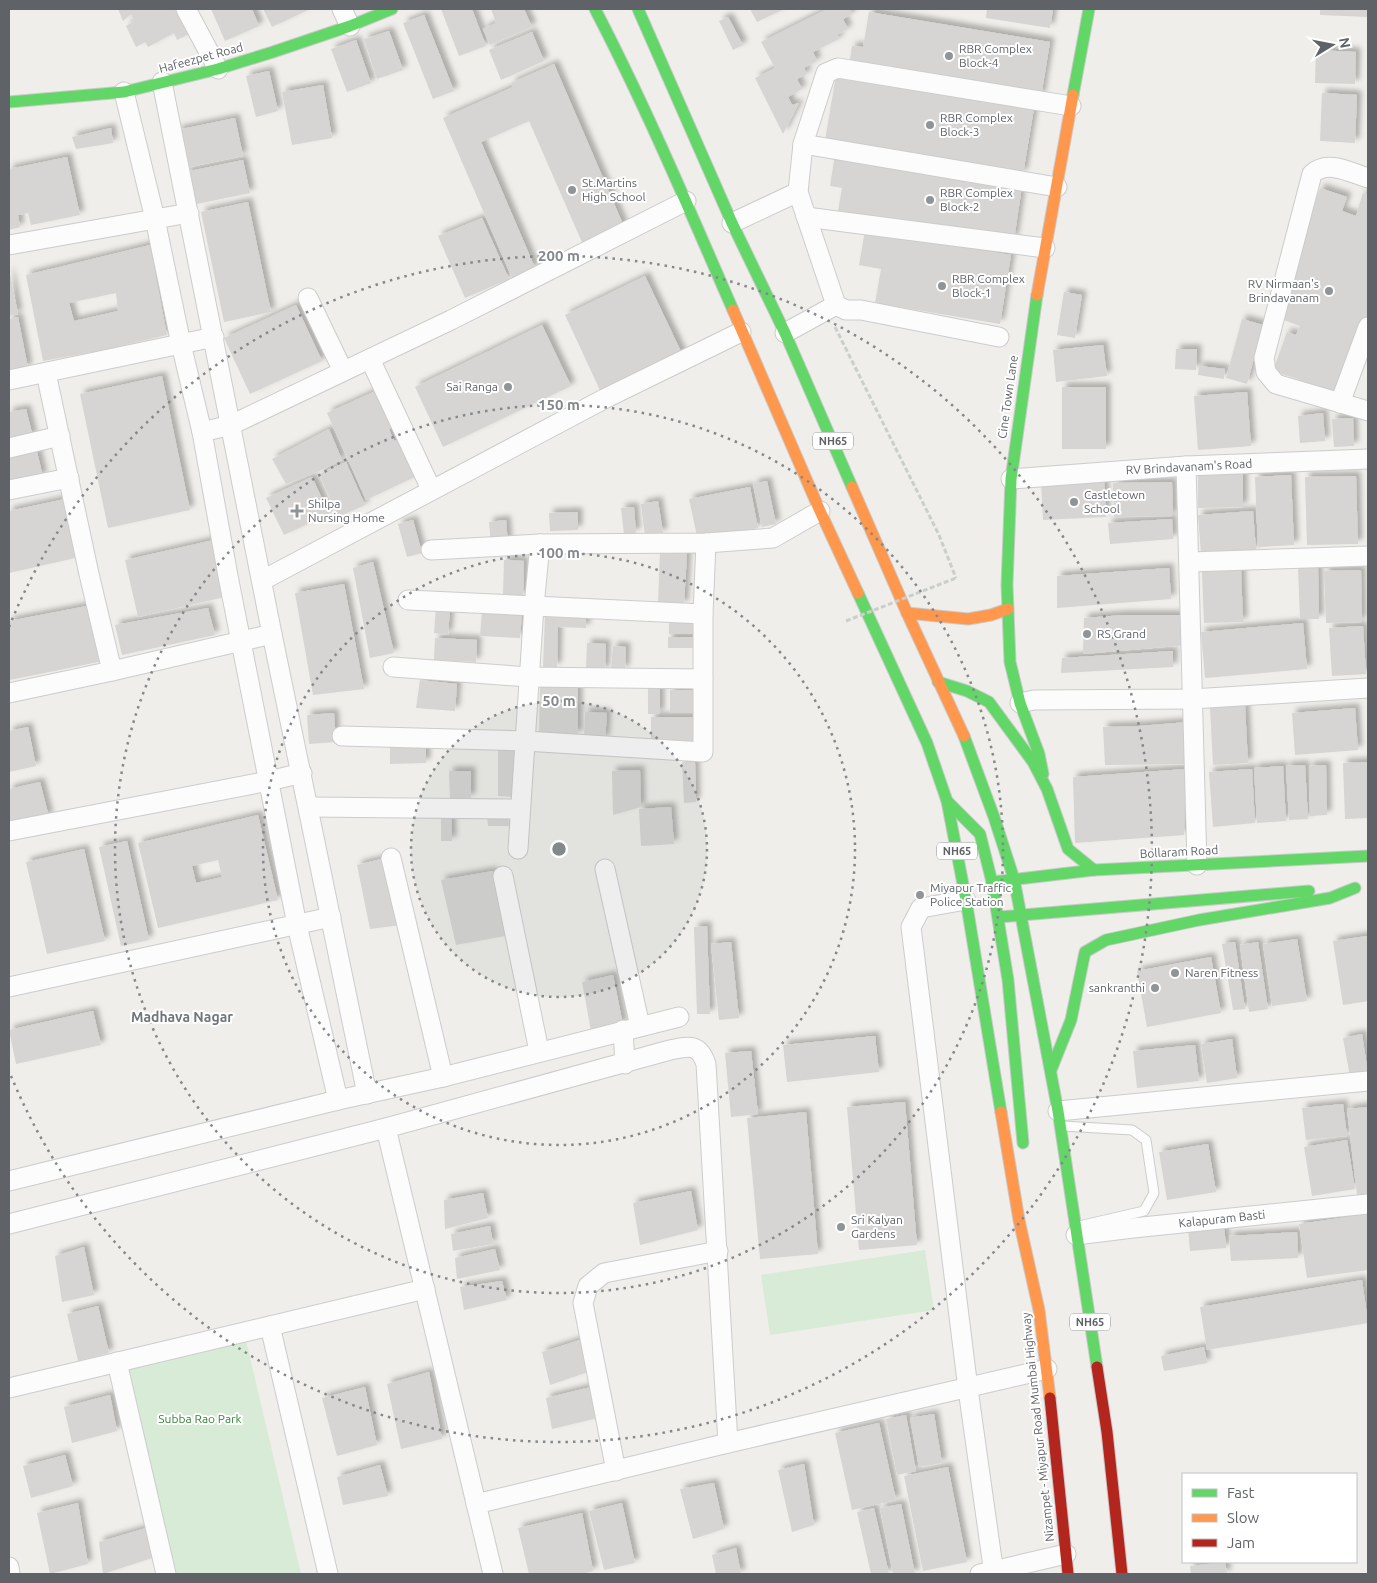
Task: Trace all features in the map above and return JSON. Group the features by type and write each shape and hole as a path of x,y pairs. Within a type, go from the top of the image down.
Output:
{"main road":[{"name":"Hafeezpet Road","path":"9,102 124,92 218,69 350,26 392,9"},
{"name":"NH65","path":"595,9 686,201 741,332 788,426 806,468 820,511 927,743 947,801 966,900 1019,1220"},
{"name":"NH65","path":"638,9 732,223 785,333 814,412 961,729 994,817 1014,879 1052,1070 1107,1432 1122,1574"},
{"name":"Cine Town Lane","path":"1047,789 1039,754 1020,703 1010,662 1007,584 1011,479 1039,281 1089,9"},
{"path":"907,613 968,619 991,615 1008,609"},
{"path":"938,682 967,690 989,702 1034,762 1047,789 1068,849 1094,870"},
{"path":"947,801 980,834 992,882 1008,980 1024,1151"},
{"name":"Bollaram Road","path":"992,882 1094,870 1368,856"},
{"path":"999,917 1368,887"},
{"path":"1052,1070 1066,1038 1079,971 1085,952 1106,940 1199,920 1330,898 1355,888"},
{"path":"1019,1220 1022,1171"},
{"name":"Nizampet - Miyapur Road Mumbai Highway","path":"1019,1220 1039,1310 1047,1369 1068,1574"}],"street":[{"path":"186,9 218,69"},
{"path":"342,9 350,26"},
{"path":"832,308 798,192 803,144 826,73 838,68 1071,106"},
{"path":"162,82 263,580 272,634 367,1094"},
{"path":"124,92 155,219 181,344 202,432 228,576 297,925 338,1100"},
{"path":"803,144 1057,186"},
{"path":"1368,178 1335,167 1317,169 1312,174 1264,358 1266,372 1276,384 1368,412"},
{"path":"732,223 798,192"},
{"path":"202,432 232,425 451,320 686,201"},
{"path":"9,245 189,213"},
{"path":"806,217 1045,248"},
{"path":"308,298 343,372"},
{"path":"785,333 832,308 861,310 1000,337"},
{"path":"1340,403 1368,328"},
{"path":"263,580 431,489 604,399 741,332"},
{"path":"9,380 214,337"},
{"path":"370,359 431,489"},
{"path":"46,373 112,671"},
{"path":"9,448 60,436"},
{"name":"RV Brindavanam's Road","path":"1011,479 1186,466 1368,459"},
{"path":"1186,466 1196,865"},
{"path":"9,490 69,478"},
{"path":"431,550 540,544 706,543 773,538 820,511"},
{"path":"342,736 525,741 703,752 703,614 706,543"},
{"path":"518,849 534,606 540,544"},
{"path":"1189,562 1368,556"},
{"path":"408,600 703,614"},
{"path":"9,693 272,634"},
{"path":"393,667 529,677 703,679"},
{"path":"1020,703 1034,700 1192,700 1368,688"},
{"path":"9,831 302,773"},
{"path":"309,807 520,809"},
{"path":"392,858 443,1077"},
{"path":"605,869 631,1028 625,1064"},
{"path":"503,876 539,1051"},
{"path":"966,900 921,908 911,927 989,1573 1066,1554"},
{"path":"9,987 331,917"},
{"path":"9,1181 338,1100 443,1077 679,1016"},
{"path":"9,1224 386,1128 684,1047 695,1048 701,1052 706,1064 728,1443"},
{"path":"1059,1118 1368,1082"},
{"path":"386,1128 492,1574"},
{"name":"Kalapuram Basti","path":"1076,1231 1133,1228 1368,1204"},
{"path":"616,1471 583,1303 588,1286 604,1273 718,1250"},
{"path":"9,1388 425,1289"},
{"path":"270,1326 328,1574"},
{"path":"117,1362 166,1574"},
{"path":"476,1504 1047,1369"},
{"path":"9,1567 10,1574"}],"lane":[{"path":"1059,1118 1132,1130 1146,1140 1148,1149 1154,1193 1144,1211 1076,1231"}],"path":[{"path":"832,308 939,534 956,578 846,621"}],"green space":[{"path":"925,1250 934,1310 770,1335 761,1275"},
{"name":"Subba Rao Park","path":"245,1336 301,1574 173,1574 123,1365"}],"building":[{"path":"118,9 182,9 193,32 177,40 174,33 148,47 145,42 136,47 126,26 134,21 131,14 123,21"},
{"path":"211,9 252,9 259,26 225,41"},
{"path":"263,9 310,9 272,27"},
{"path":"441,9 472,9 486,46 459,56"},
{"path":"491,9 524,9 532,27 490,45 483,29 496,23"},
{"path":"750,9 784,9 757,22"},
{"path":"827,9 850,9 852,14 843,19 848,29 837,35 839,39 813,52 817,61 804,68 807,74 797,79 802,89 788,97 792,105 799,103 783,134 755,78 775,68 761,42"},
{"path":"987,9 1053,9 1050,28 986,18"},
{"path":"1320,9 1368,9 1368,17 1320,15"},
{"name":"RBR Complex Block-4","path":"869,12 1050,42 1041,97 849,66 852,46 863,47"},
{"path":"424,15 454,91 433,99 403,23"},
{"path":"728,17 743,45 733,50 719,21"},
{"path":"389,31 403,70 377,79 364,39"},
{"path":"532,32 544,61 501,80 489,50"},
{"path":"356,40 371,83 347,92 331,49"},
{"path":"1316,50 1356,52 1355,84 1315,83"},
{"path":"554,64 625,229 584,247 529,121 481,142 535,268 512,278 443,118 513,87 511,83"},
{"path":"269,71 278,111 256,117 246,76"},
{"name":"RBR Complex Block-3","path":"836,75 1034,108 1023,174 825,141"},
{"path":"323,85 332,138 292,145 282,92"},
{"path":"1322,93 1357,95 1355,143 1320,141"},
{"path":"235,118 243,156 185,168 177,130"},
{"path":"111,128 113,143 76,149 72,137"},
{"name":"RBR Complex Block-2","path":"835,155 1022,186 1014,240 838,211 842,188 830,186"},
{"path":"67,157 80,215 31,225 28,213 18,215 20,227 9,230 9,169"},
{"path":"243,160 250,193 192,205 185,172"},
{"name":"RV Nirmaan's Brindavanam","path":"1320,188 1347,197 1342,211 1356,216 1363,193 1368,195 1368,314 1341,394 1273,371 1287,332 1296,335 1300,326 1281,319 1298,268 1293,267"},
{"path":"248,202 271,312 224,322 201,212"},
{"path":"482,218 509,279 465,298 438,236"},
{"name":"RBR Complex Block-1","path":"865,231 1011,255 1000,324 875,303 881,269 859,265"},
{"path":"150,245 167,335 104,350 43,361 26,275","holes":["116,293 118,311 74,321 69,303"]},
{"path":"9,269 18,314 9,316"},
{"path":"645,276 684,358 604,399 565,315"},
{"path":"1064,292 1082,295 1075,338 1057,335"},
{"path":"296,305 322,361 250,394 224,338"},
{"path":"18,317 28,368 9,372 9,319"},
{"path":"1242,319 1263,325 1247,384 1226,378"},
{"path":"542,325 571,386 443,447 415,387"},
{"path":"1103,345 1107,376 1056,382 1053,350"},
{"path":"1176,349 1197,349 1196,370 1175,369"},
{"path":"1199,366 1225,369 1224,379 1198,375"},
{"path":"162,376 190,510 108,528 80,394"},
{"path":"1062,387 1106,387 1106,449 1062,449"},
{"path":"380,389 393,427 389,429 394,441 398,440 419,475 366,500 327,413"},
{"path":"1247,392 1251,446 1198,450 1194,396"},
{"path":"26,409 33,437 9,442 9,412"},
{"path":"1323,413 1325,441 1300,443 1298,416"},
{"path":"1353,418 1354,446 1334,447 1332,419"},
{"path":"329,429 342,460 286,484 272,459"},
{"path":"37,452 43,477 9,484 9,458"},
{"path":"346,462 365,505 338,517 319,474"},
{"path":"1198,473 1243,473 1243,507 1198,508"},
{"path":"1291,475 1294,545 1258,547 1255,477"},
{"path":"1356,476 1358,544 1307,545 1305,477"},
{"path":"312,477 329,514 284,535 266,498"},
{"path":"1104,479 1106,517 1043,520 1041,482"},
{"path":"767,481 776,524 762,527 753,484"},
{"path":"1172,482 1173,516 1114,517 1113,483"},
{"path":"750,487 758,528 698,541 689,499"},
{"path":"65,499 75,558 9,573 9,511"},
{"path":"658,501 663,533 645,536 641,504"},
{"path":"634,507 636,533 624,534 621,508"},
{"path":"1253,511 1256,550 1201,554 1198,515"},
{"path":"578,512 578,530 550,531 549,513"},
{"path":"1172,519 1173,539 1110,544 1108,523"},
{"path":"413,520 422,553 407,557 398,524"},
{"path":"506,520 508,544 491,545 489,522"},
{"path":"218,539 229,596 138,617 125,560"},
{"path":"660,551 687,552 684,605 658,604"},
{"path":"504,560 524,561 523,597 503,596"},
{"path":"373,562 394,653 370,658 353,568"},
{"path":"1318,566 1319,619 1300,619 1298,567"},
{"path":"1169,568 1171,599 1057,608 1057,576"},
{"path":"1241,569 1243,622 1204,623 1202,570"},
{"path":"1361,570 1362,622 1326,623 1324,571"},
{"path":"344,584 364,689 313,695 295,593"},
{"path":"92,605 103,661 10,680 9,621"},
{"path":"208,608 215,635 122,655 115,625"},
{"path":"436,608 450,609 448,635 434,633"},
{"path":"482,611 522,613 520,638 480,636"},
{"path":"545,615 586,617 586,628 558,627 557,667 543,667"},
{"path":"1124,615 1186,615 1188,645 1083,654 1084,618"},
{"path":"669,623 698,623 698,634 669,634"},
{"path":"1303,623 1307,669 1205,678 1201,632"},
{"path":"1363,626 1366,674 1332,676 1329,628"},
{"path":"668,637 700,637 700,648 668,648"},
{"path":"435,638 477,640 476,662 434,660"},
{"path":"587,643 606,644 605,671 586,670"},
{"path":"613,646 626,647 625,670 611,669"},
{"path":"1173,651 1173,667 1061,673 1062,658"},
{"path":"420,680 457,684 455,711 416,708"},
{"path":"540,684 578,684 578,735 539,734"},
{"path":"648,688 660,688 660,714 648,714"},
{"path":"670,690 693,690 693,713 670,713"},
{"path":"1245,706 1248,763 1213,765 1210,708"},
{"path":"1355,708 1358,750 1295,755 1292,713"},
{"path":"585,712 607,713 605,740 584,739"},
{"path":"334,713 336,742 309,744 307,715"},
{"path":"651,717 700,717 700,745 651,744"},
{"path":"1188,722 1190,764 1105,765 1103,727"},
{"path":"28,727 36,766 9,772 9,731"},
{"path":"390,746 426,746 426,763 390,764"},
{"path":"498,747 515,748 515,797 498,796"},
{"path":"682,762 695,762 696,802 684,803"},
{"path":"1368,762 1368,818 1345,819 1343,763"},
{"path":"1305,765 1308,819 1289,820 1286,766"},
{"path":"1326,765 1327,815 1310,816 1309,766"},
{"path":"1283,766 1286,821 1257,823 1254,768"},
{"path":"1186,769 1184,835 1075,843 1073,777"},
{"path":"1252,769 1255,823 1213,827 1209,772"},
{"path":"640,770 641,807 613,815 612,771"},
{"path":"449,771 471,771 471,798 450,799"},
{"path":"40,782 49,817 9,826 9,789"},
{"path":"671,807 674,844 641,846 639,809"},
{"path":"441,813 451,813 452,841 441,841"},
{"path":"258,815 278,900 158,928 138,843","holes":["218,860 222,877 196,883 192,866"]},
{"path":"487,815 512,815 512,826 488,826"},
{"path":"127,841 149,940 121,946 99,847"},
{"path":"84,849 105,941 47,954 26,862"},
{"path":"385,858 401,925 370,929 357,865"},
{"path":"493,871 505,936 456,945 441,880"},
{"path":"707,926 710,1014 697,1014 694,927"},
{"path":"1367,936 1368,1001 1343,1005 1333,941"},
{"path":"1297,939 1307,1001 1272,1006 1263,944"},
{"path":"731,942 739,1018 719,1020 711,944"},
{"path":"1235,942 1245,1009 1233,1010 1222,944"},
{"path":"1258,942 1268,1009 1249,1012 1240,945"},
{"path":"1211,957 1221,1013 1147,1027 1137,971"},
{"path":"613,975 623,1025 591,1031 582,982"},
{"path":"93,1011 101,1045 16,1064 9,1030"},
{"path":"1362,1034 1368,1074 1350,1077 1343,1038"},
{"path":"875,1036 879,1072 787,1082 783,1045"},
{"path":"1232,1039 1237,1078 1207,1083 1201,1044"},
{"path":"1195,1045 1199,1081 1137,1088 1133,1051"},
{"path":"751,1051 758,1114 731,1117 725,1053"},
{"path":"905,1102 917,1245 859,1250 847,1107"},
{"path":"1343,1104 1347,1136 1306,1140 1302,1108"},
{"path":"1368,1107 1368,1194 1357,1195 1347,1109"},
{"path":"806,1112 818,1254 760,1259 747,1118"},
{"path":"1347,1140 1355,1189 1312,1196 1304,1147"},
{"path":"1208,1144 1216,1192 1167,1200 1159,1152"},
{"path":"691,1191 698,1230 640,1245 633,1203"},
{"path":"483,1193 488,1218 445,1229 444,1200"},
{"path":"1368,1214 1368,1270 1307,1278 1299,1224"},
{"path":"1224,1224 1226,1248 1190,1251 1188,1228"},
{"path":"490,1226 493,1244 453,1251 451,1234"},
{"path":"1297,1232 1298,1258 1231,1261 1229,1236"},
{"path":"84,1247 94,1295 62,1302 55,1256"},
{"path":"495,1249 500,1270 457,1279 455,1258"},
{"path":"1362,1280 1368,1323 1207,1350 1200,1307"},
{"path":"502,1281 507,1300 464,1310 460,1287"},
{"path":"98,1306 109,1353 78,1361 67,1314"},
{"path":"580,1340 588,1372 550,1385 542,1352"},
{"path":"1204,1347 1207,1363 1164,1371 1161,1356"},
{"path":"429,1372 442,1439 401,1449 387,1384"},
{"path":"365,1387 377,1445 337,1456 322,1398"},
{"path":"591,1387 598,1418 552,1429 546,1398"},
{"path":"110,1395 117,1431 72,1443 64,1407"},
{"path":"934,1414 942,1463 919,1467 910,1418"},
{"path":"906,1415 916,1471 897,1475 886,1419"},
{"path":"879,1423 896,1500 852,1510 835,1433"},
{"path":"65,1455 73,1486 31,1498 23,1466"},
{"path":"804,1464 814,1525 792,1532 778,1470"},
{"path":"380,1465 388,1496 343,1505 337,1477"},
{"path":"948,1467 967,1562 923,1571 904,1476"},
{"path":"714,1483 724,1529 693,1539 680,1489"},
{"path":"78,1503 88,1564 50,1574 37,1513"},
{"path":"622,1503 635,1563 604,1570 589,1511"},
{"path":"901,1504 915,1574 893,1574 880,1508"},
{"path":"874,1508 889,1574 871,1574 857,1512"},
{"path":"582,1513 593,1571 582,1574 529,1574 518,1528"},
{"path":"146,1528 152,1558 103,1574 99,1542"},
{"path":"736,1548 741,1574 716,1574 712,1555"},
{"path":"1225,1563 1227,1574 1191,1574 1190,1566"}],"traffic: fast":[{"path":"9,102 124,92 218,69 273,52 350,26 392,9"},
{"path":"595,9 649,121 733,310"},
{"path":"638,9 732,223 785,333 852,487"},
{"path":"1073,95 1089,9"},
{"path":"1037,295 1011,479 1007,585 1010,662 1020,703 1039,754 1043,774"},
{"path":"858,593 927,743 947,801 966,900 1001,1112"},
{"path":"938,682 967,691 989,702 1033,762 1047,789 1068,849 1094,870"},
{"path":"964,736 994,817 1014,879 1058,1111 1097,1367"},
{"path":"947,801 980,834 992,882 1008,980 1023,1143"},
{"path":"992,882 1094,870 1368,856"},
{"path":"1051,1070 1071,1020 1085,952 1106,940 1199,920 1330,898 1355,888"},
{"path":"999,917 1309,891"}],"traffic: slow":[{"path":"1037,295 1073,95"},
{"path":"733,310 820,511 858,593"},
{"path":"852,487 907,613 964,736"},
{"path":"907,613 968,619 991,615 1008,609"},
{"path":"1001,1112 1019,1220 1039,1310 1050,1398"}],"traffic: jam":[{"path":"1097,1367 1107,1432 1122,1574"},
{"path":"1050,1398 1068,1574"}],"place":[{"name":"RBR Complex Block-4","path":"949,56"},
{"name":"RBR Complex Block-3","path":"930,125"},
{"name":"St.Martins High School","path":"572,190"},
{"name":"RBR Complex Block-2","path":"930,200"},
{"name":"RBR Complex Block-1","path":"942,286"},
{"name":"RV Nirmaan's Brindavanam","path":"1329,291"},
{"name":"Sai Ranga","path":"508,387"},
{"name":"Castletown School","path":"1074,502"},
{"name":"Shilpa Nursing Home","path":"297,511"},
{"name":"RS Grand","path":"1087,634"},
{"name":"Miyapur Traffic Police Station","path":"920,895"},
{"name":"Naren Fitness","path":"1175,973"},
{"name":"sankranthi","path":"1155,988"},
{"name":"Sri Kalyan Gardens","path":"841,1227"}],"district":[{"name":"Madhava Nagar","path":"182,1017"}]}
